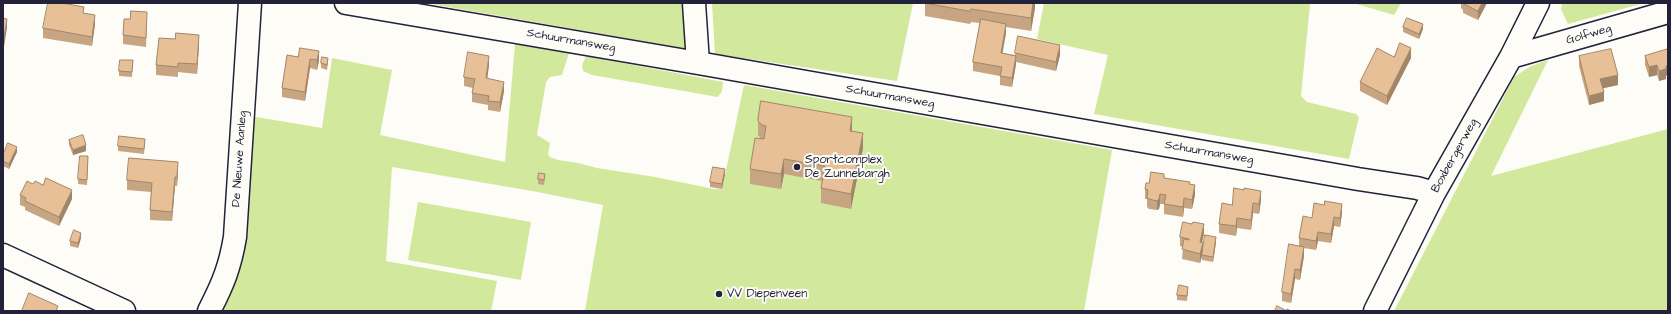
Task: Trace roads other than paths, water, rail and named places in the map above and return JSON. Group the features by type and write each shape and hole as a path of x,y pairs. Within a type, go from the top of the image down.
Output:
{"street":[{"name":"De Nieuwe Aanleg","path":"209,311 225,279 232,258 235,237 250,3"},
{"name":"Schuurmansweg","path":"346,3 371,5 1358,180 1417,188 1434,193"},
{"path":"694,3 698,63"},
{"name":"Boxbergerweg","path":"1375,311 1434,193 1511,57 1538,3"},
{"name":"Golfweg","path":"1511,57 1668,12"},
{"path":"3,255 124,311"}],"place":[{"name":"Sportcomplex De Zunnebargh","path":"797,167"},
{"name":"VV Diepenveen","path":"719,294"}]}
